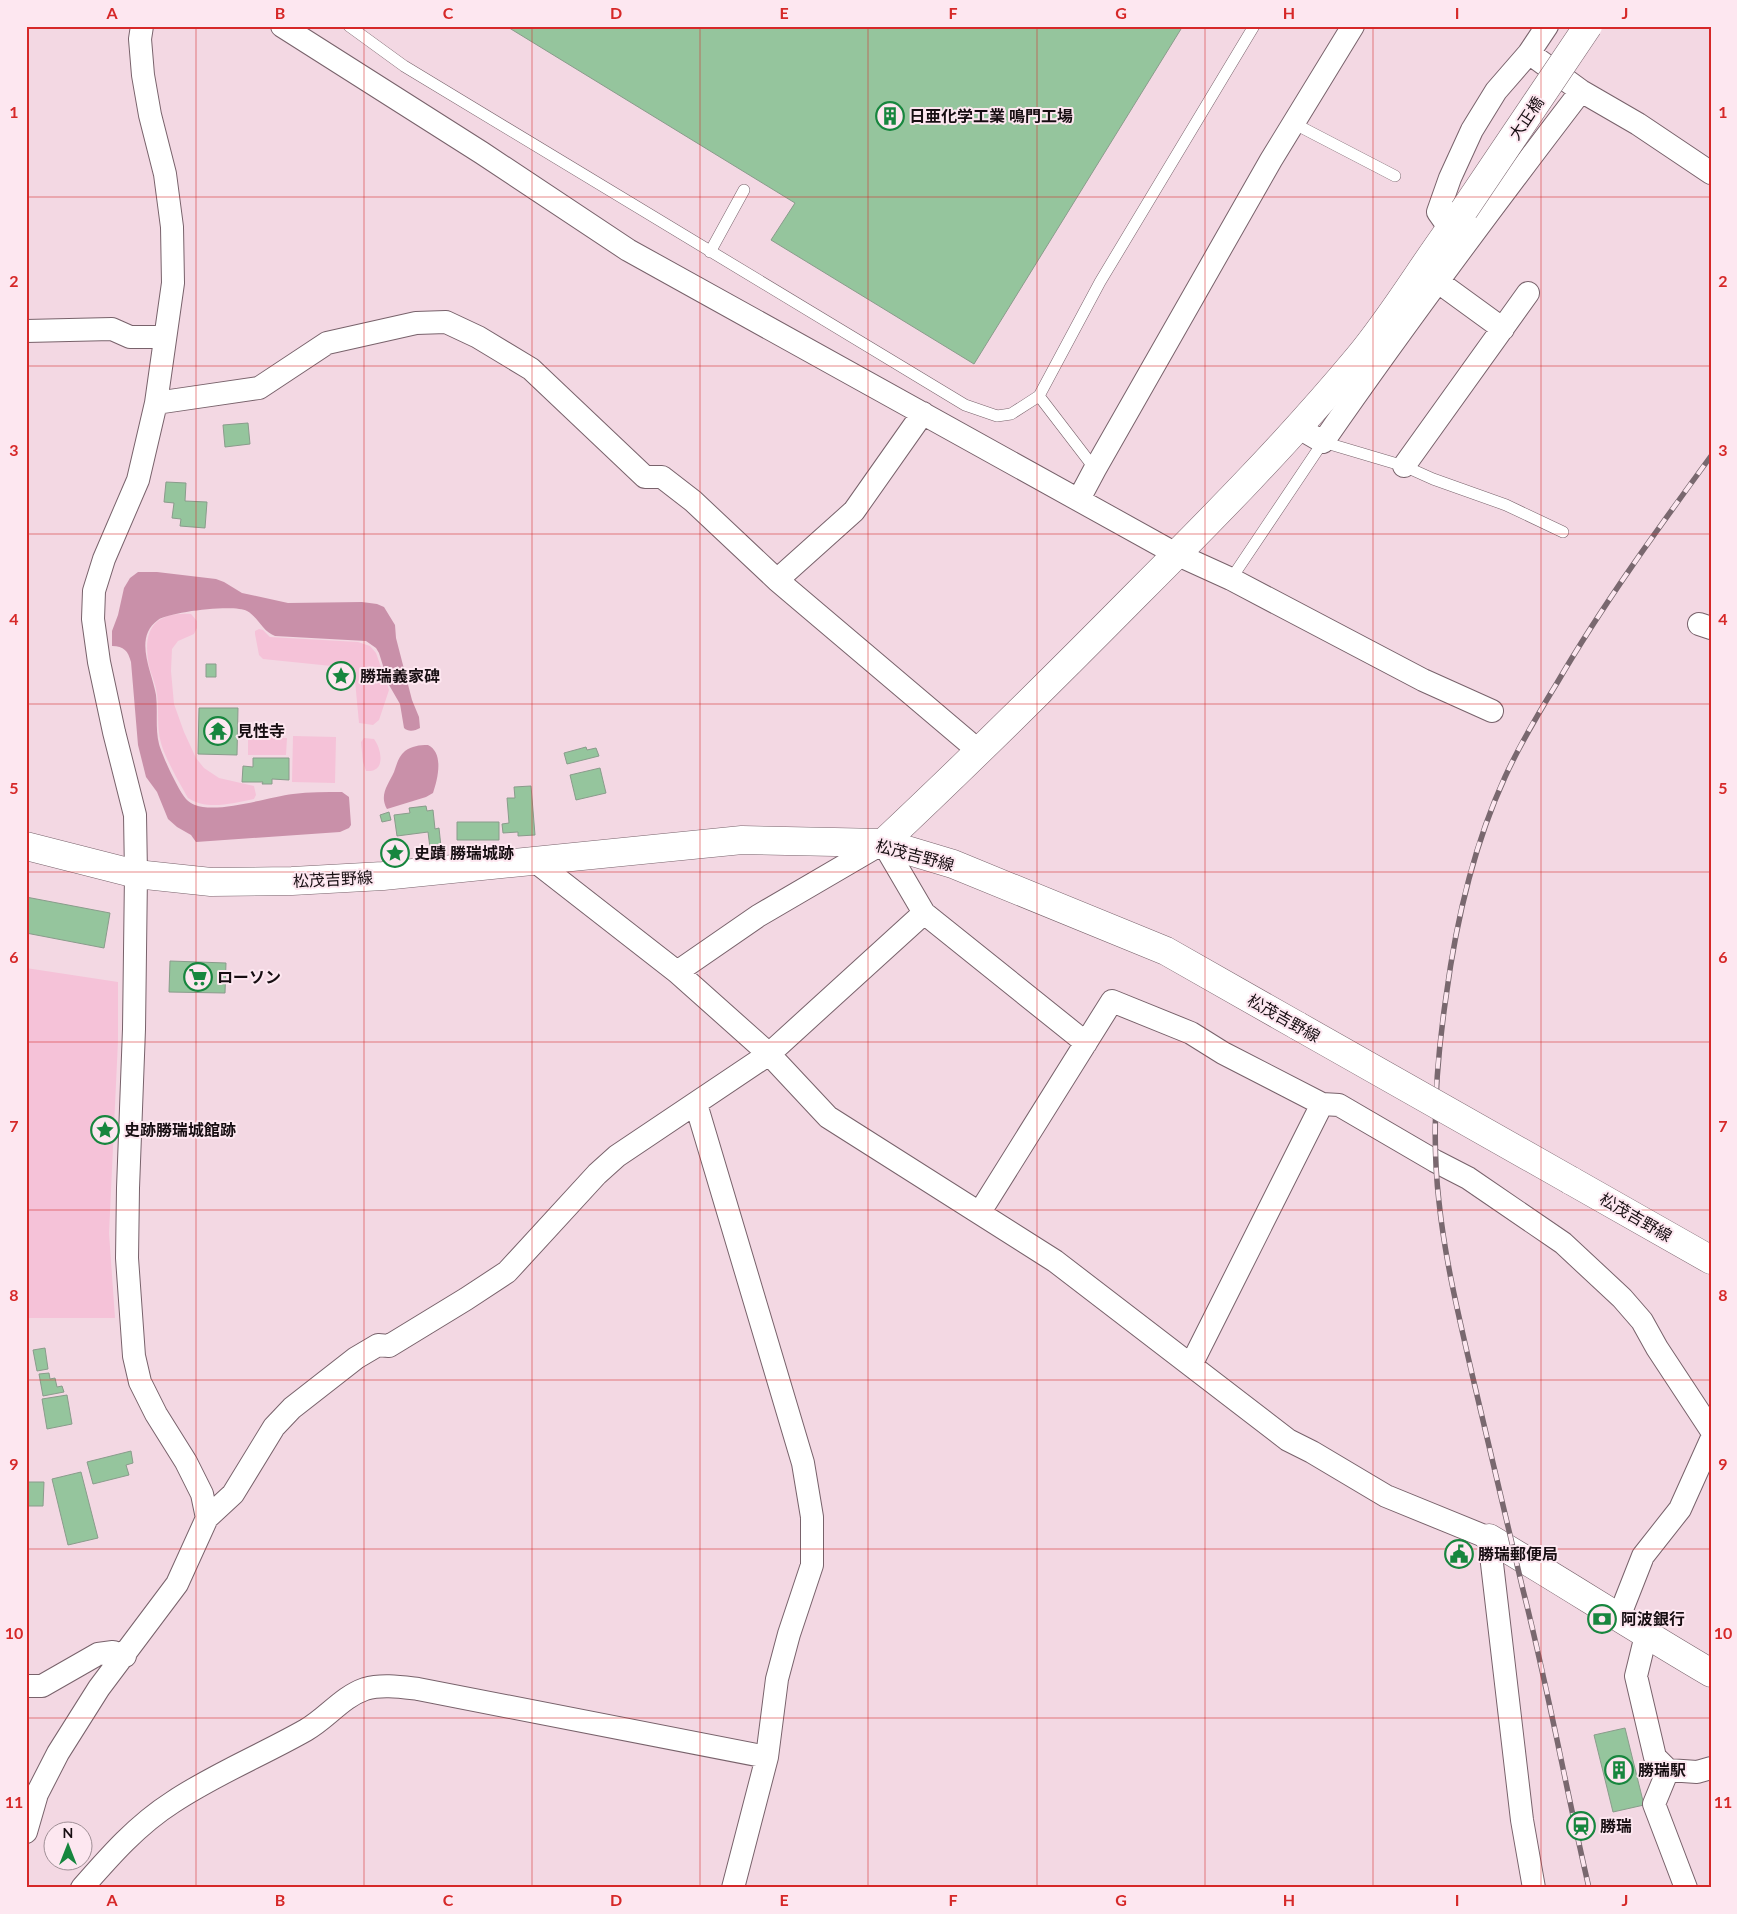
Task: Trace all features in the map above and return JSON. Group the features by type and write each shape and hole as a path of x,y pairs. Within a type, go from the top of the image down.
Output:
{"main road":[{"name":"大正橋","path":"883,844 980,752 1249,481 1298,428 1360,356 1426,267 1588,26"},
{"name":"松茂吉野線","path":"26,846 136,874 211,882 292,881 383,876 742,840 883,844 953,864 1166,951 1711,1260"},
{"path":"1489,1538 1711,1673"}],"street":[{"path":"142,26 140,39 142,75 165,174 172,228 173,283 156,403 138,480 104,559 94,591 93,619 107,697 135,815 136,874 127,1248 134,1356 140,1382 156,1414 186,1462 202,1494 208,1518"},
{"path":"282,26 482,153 628,250 1176,554 1231,579 1423,680 1492,711"},
{"path":"1079,499 1094,469 1292,123 1353,26"},
{"path":"1457,220 1438,212 1450,178 1468,138 1496,91 1548,26"},
{"path":"1528,53 1581,91 1638,124 1711,173"},
{"path":"1298,428 1324,442 1437,281 1581,91"},
{"path":"1437,281 1502,329"},
{"path":"1404,466 1528,293"},
{"path":"156,403 259,388 327,343 416,323 446,322 478,336 530,369 645,477 662,477 693,501 777,580 980,752"},
{"path":"26,330 112,329 130,336 165,337"},
{"path":"777,580 854,511 923,413"},
{"path":"677,972 758,916 883,844 924,913 1086,1042"},
{"path":"536,862 677,972 769,1054 828,1117 1055,1261 1288,1440 1386,1496 1489,1538 1522,1820 1534,1888"},
{"path":"26,1832 37,1794 58,1753 99,1688 125,1656 177,1584 208,1518 234,1494 274,1427 292,1408 356,1358 378,1345 389,1346 507,1272 597,1174 617,1156 769,1054 924,913"},
{"path":"980,1212 1112,1001 1191,1032 1223,1054 1322,1104 1338,1105 1468,1178 1563,1243 1622,1298 1642,1321 1657,1348 1711,1430"},
{"path":"696,1104 803,1463 812,1517 812,1565 789,1634 777,1679 766,1757 733,1888"},
{"path":"1191,1365 1322,1104"},
{"path":"1619,1617 1643,1556 1680,1509 1711,1440"},
{"path":"1646,1635 1636,1676 1655,1757 1668,1770 1697,1772 1711,1768"},
{"path":"26,1686 42,1686 98,1654 113,1652 125,1656"},
{"path":"82,1888 121,1843 171,1803 219,1774 279,1746 310,1728 345,1699 366,1689 387,1686 418,1689 766,1757"},
{"path":"1668,1770 1654,1804 1686,1888"}],"lane":[{"path":"348,26 404,66 710,252 974,409 996,416 1011,414 1039,396 1100,282 1254,26"},
{"path":"1292,123 1395,176"},
{"path":"710,252 744,190"},
{"path":"1039,396 1094,469"},
{"path":"1231,579 1324,442 1404,466 1433,479 1506,505 1563,532"}],"shaded area":[{"path":"138,572 157,572 216,579 242,593 288,603 362,602 384,607 395,625 396,638 412,700 419,717 420,728 414,730 404,728 400,704 389,685 379,653 376,648 366,641 275,636 267,631 247,611 229,608 202,610 164,617 151,627 145,645 156,695 159,744 163,756 186,799 195,805 216,808 293,794 342,792 349,797 351,825 349,828 340,832 196,842 191,835 168,819 157,792 146,777 138,745 130,658 122,648 112,646 112,631 124,588 130,578"},
{"path":"179,614 191,614 197,621 197,628 194,634 178,641 172,649 171,671 174,704 196,758 204,768 219,778 254,786 256,795 254,799 220,805 195,802 188,798 163,749 159,730 157,696 148,660 148,638 155,624 162,619"},
{"path":"263,630 270,637 358,642 370,646 376,653 389,690 379,720 373,725 359,723 354,670 351,668 263,659 259,655 255,634 255,631"},
{"path":"293,736 336,737 335,783 292,782"},
{"path":"248,737 287,738 286,755 248,755"},
{"path":"364,738 374,739 379,749 381,760 377,768 372,771 366,771 363,762 361,742"},
{"path":"428,745 433,749 438,760 437,780 433,793 387,809 384,799 385,790 401,756 410,748"},
{"path":"26,968 118,982 118,1041 109,1233 115,1318 26,1318"}],"building":[{"name":"日亜化学工業 鳴門工場","path":"506,26 1177,26 1181,29 974,364 771,240 795,203"},
{"path":"248,423 250,444 225,447 223,425"},
{"path":"166,482 186,483 185,501 207,502 205,528 180,526 181,519 172,518 174,503 164,502"},
{"path":"206,664 216,664 216,677 206,677"},
{"path":"337,672 345,672 345,681 336,681"},
{"name":"見性寺","path":"199,708 238,708 237,755 198,754"},
{"path":"586,747 587,750 596,748 599,756 567,764 564,753"},
{"path":"253,758 289,758 289,780 272,779 272,784 242,782 243,766 253,767"},
{"path":"600,768 606,793 576,800 570,775"},
{"path":"531,786 535,835 518,836 518,832 503,833 502,824 509,823 507,798 515,798 514,787"},
{"path":"426,806 427,811 433,810 435,829 439,828 441,847 430,848 428,832 397,836 394,815 410,813 409,808"},
{"path":"389,812 391,820 382,822 380,815"},
{"path":"457,822 499,822 499,840 457,840"},
{"path":"26,897 110,913 104,948 26,933"},
{"name":"ローソン","path":"170,961 226,963 225,993 169,992"},
{"path":"45,1348 48,1369 37,1371 33,1350"},
{"path":"49,1373 50,1379 55,1378 57,1387 62,1386 64,1392 43,1396 39,1374"},
{"path":"67,1395 72,1424 47,1429 42,1399"},
{"path":"131,1451 133,1463 126,1465 129,1475 93,1484 87,1462"},
{"path":"81,1472 98,1538 68,1545 52,1479"},
{"path":"26,1477 28,1477 28,1482 44,1482 43,1506 26,1506"},
{"name":"勝瑞駅","path":"1625,1728 1644,1805 1613,1812 1594,1735"}],"railway":[{"path":"1589,1888 1541,1664 1457,1310 1442,1224 1437,1176 1435,1150 1437,1074 1450,969 1467,885 1484,830 1505,777 1536,718 1593,625 1711,456"}],"place":[{"name":"日亜化学工業 鳴門工場","path":"890,116"},
{"name":"勝瑞義家碑","path":"341,676"},
{"name":"見性寺","path":"218,731"},
{"name":"史蹟 勝瑞城跡","path":"395,853"},
{"name":"ローソン","path":"198,977"},
{"name":"史跡勝瑞城館跡","path":"105,1130"},
{"name":"勝瑞郵便局","path":"1459,1554"},
{"name":"阿波銀行","path":"1602,1619"},
{"name":"勝瑞駅","path":"1619,1770"},
{"name":"勝瑞","path":"1581,1826"}]}
